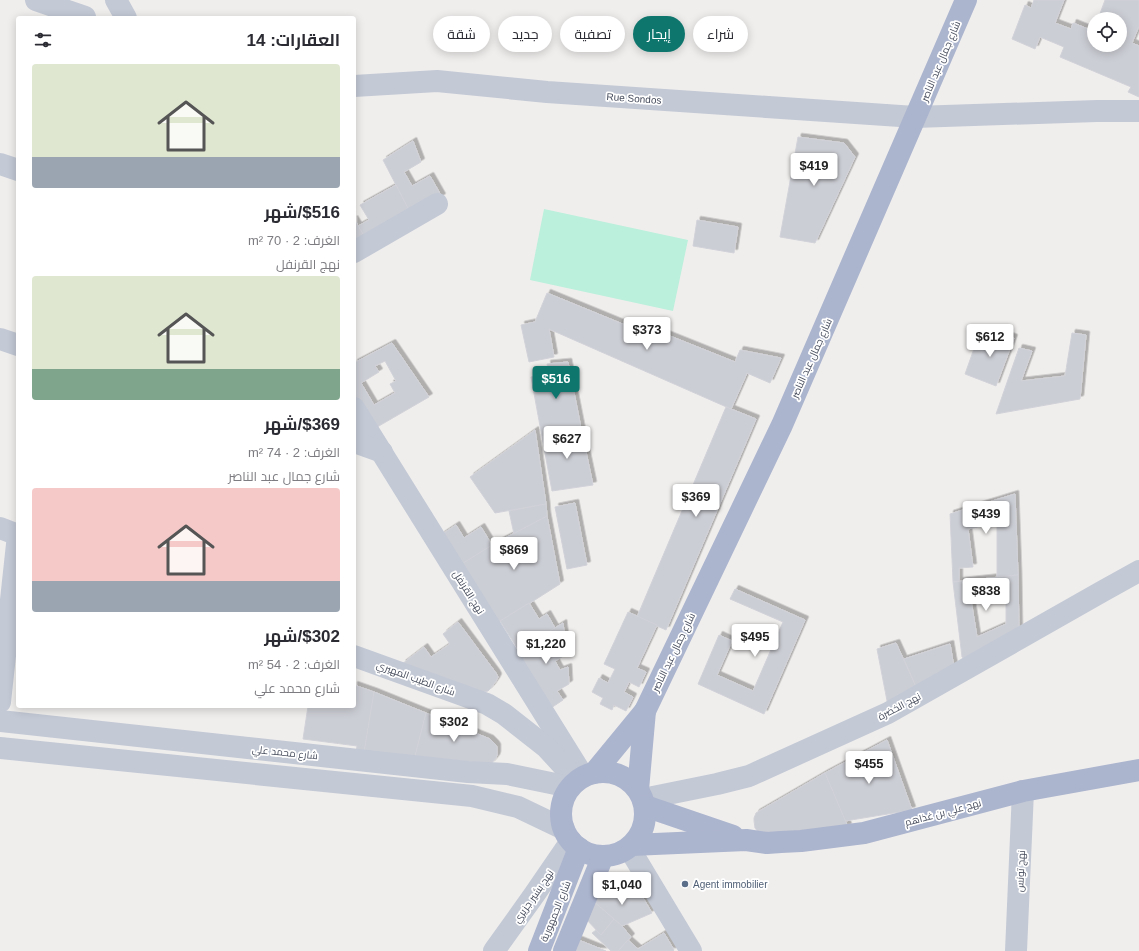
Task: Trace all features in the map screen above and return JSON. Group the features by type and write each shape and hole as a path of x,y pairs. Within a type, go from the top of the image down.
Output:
{"main road":[{"name":"شارع جمال عبد الناصر","path":"581,779 645,712 782,425 966,0"},
{"name":"شارع جمال عبد الناصر","path":"642,798 645,712"},
{"name":"نهج علي بن غذاهم","path":"630,847 746,840 767,843 801,841 864,833 1023,790 1139,770"},
{"path":"606,772 618,774 629,781 642,798 645,820 640,834 630,847 617,854 604,856 591,854 571,839 561,815 563,800 581,779 606,772"},
{"name":"نهج علي بن غذاهم","path":"642,798 746,840"},
{"name":"شارع الجمهورية","path":"539,951 571,839"},
{"path":"564,951 604,856"}],"street":[{"path":"36,0 86,12"},
{"path":"116,0 125,16"},
{"name":"Rue Sondos","path":"356,86 437,81 547,92 915,117 1139,111"},
{"path":"0,164 16,169"},
{"path":"356,251 437,204"},
{"path":"0,339 16,344"},
{"name":"نهج القرنفل","path":"356,411 581,779"},
{"path":"356,443 382,452"},
{"path":"0,528 16,534"},
{"path":"0,702 16,554"},
{"name":"نهج الخضرة","path":"642,798 717,784 749,776 888,713 1139,571"},
{"name":"شارع الطيب المهيري","path":"356,657 487,704 518,724 581,779"},
{"name":"شارع محمد علي","path":"0,721 468,772 581,779"},
{"path":"0,748 472,796 518,806 571,839"},
{"name":"نهج تونس","path":"1016,951 1023,790"},
{"name":"نهج بشير جزيري","path":"494,951 534,896 571,839"},
{"path":"630,847 691,951"}],"green space":[{"path":"544,209 688,240 673,311 530,280"}],"building":[{"path":"1034,0 1064,0 1055,23 1071,29 1073,23 1087,29 1087,52 1127,52 1127,12 1101,12 1105,0 1139,0 1139,26 1132,43 1139,46 1139,97 1128,92 1131,87 1060,57 1064,47 1040,37 1035,49 1012,39 1025,5 1031,8"},
{"path":"798,137 844,143 855,157 815,243 780,237"},
{"path":"413,141 421,162 404,172 412,186 430,176 442,197 411,214 383,160"},
{"path":"396,185 411,214 366,239 358,226 369,220 360,205"},
{"path":"697,220 738,227 734,253 693,246"},
{"path":"356,222 366,239 356,245"},
{"path":"547,293 652,336 655,330 735,362 740,350 781,358 770,383 747,373 731,409 549,329 554,357 529,362 521,325 535,322"},
{"path":"992,330 1014,338 996,386 965,374 976,343 986,346"},
{"path":"1072,333 1086,335 1080,399 996,414 1019,348 1032,351 1021,381 1065,376"},
{"path":"392,343 429,397 372,430 356,404 356,362","holes":["385,361 396,381 390,384 395,393 374,405 361,383 379,372 375,366"]},
{"path":"568,362 581,428 542,437 531,377 549,373 547,364"},
{"path":"726,407 756,419 666,630 637,617"},
{"path":"581,428 593,485 552,491 542,437"},
{"path":"535,430 546,504 495,513 470,477"},
{"path":"1015,494 1018,575 997,577 997,523 968,529 973,567 959,568 959,581 953,582 950,514"},
{"path":"575,503 587,565 567,569 555,507"},
{"path":"546,504 547,516 514,534 509,511"},
{"path":"547,516 560,584 494,626 460,565 492,545"},
{"path":"456,525 464,538 481,527 492,545 460,565 441,535"},
{"path":"1018,575 1019,632 965,659 962,657 953,582","holes":["1006,588 1006,624 977,637 970,594"]},
{"path":"735,589 805,620 764,714 698,684 719,635 732,641 717,675 753,691 783,622 730,599"},
{"path":"529,603 539,619 547,614 555,628 519,651 500,621"},
{"path":"628,612 657,625 637,668 646,672 639,687 629,682 624,692 633,697 626,711 614,705 612,710 600,704 603,698 592,692 599,678 608,683 615,669 604,664"},
{"path":"458,622 498,677 488,691 479,693 402,664 424,647 431,657 450,644 443,634"},
{"path":"563,623 567,654 555,661 560,670 568,667 569,684 557,691 563,700 548,710 513,654"},
{"path":"896,643 917,689 888,706 877,649"},
{"path":"950,644 955,673 917,689 904,659"},
{"path":"356,686 374,692 364,753 356,752 357,746 303,739 308,708 356,708"},
{"path":"374,692 426,713 415,756 364,753"},
{"path":"426,713 490,739 497,747 496,758 491,764 415,756"},
{"path":"887,740 912,810 845,821 825,773"},
{"path":"825,773 848,827 763,834 758,832 755,828 754,821 756,813"},
{"path":"613,889 642,896 652,913 622,926 592,900 595,893"},
{"path":"592,900 614,919 601,935 585,918"},
{"path":"614,919 631,937 618,951 611,951 592,933 596,930 601,935"},
{"path":"664,933 674,950 673,951 618,951 628,940 638,949"},
{"path":"576,939 606,951 572,951"}],"place":[{"name":"Agent immobilier","path":"685,884"}]}
